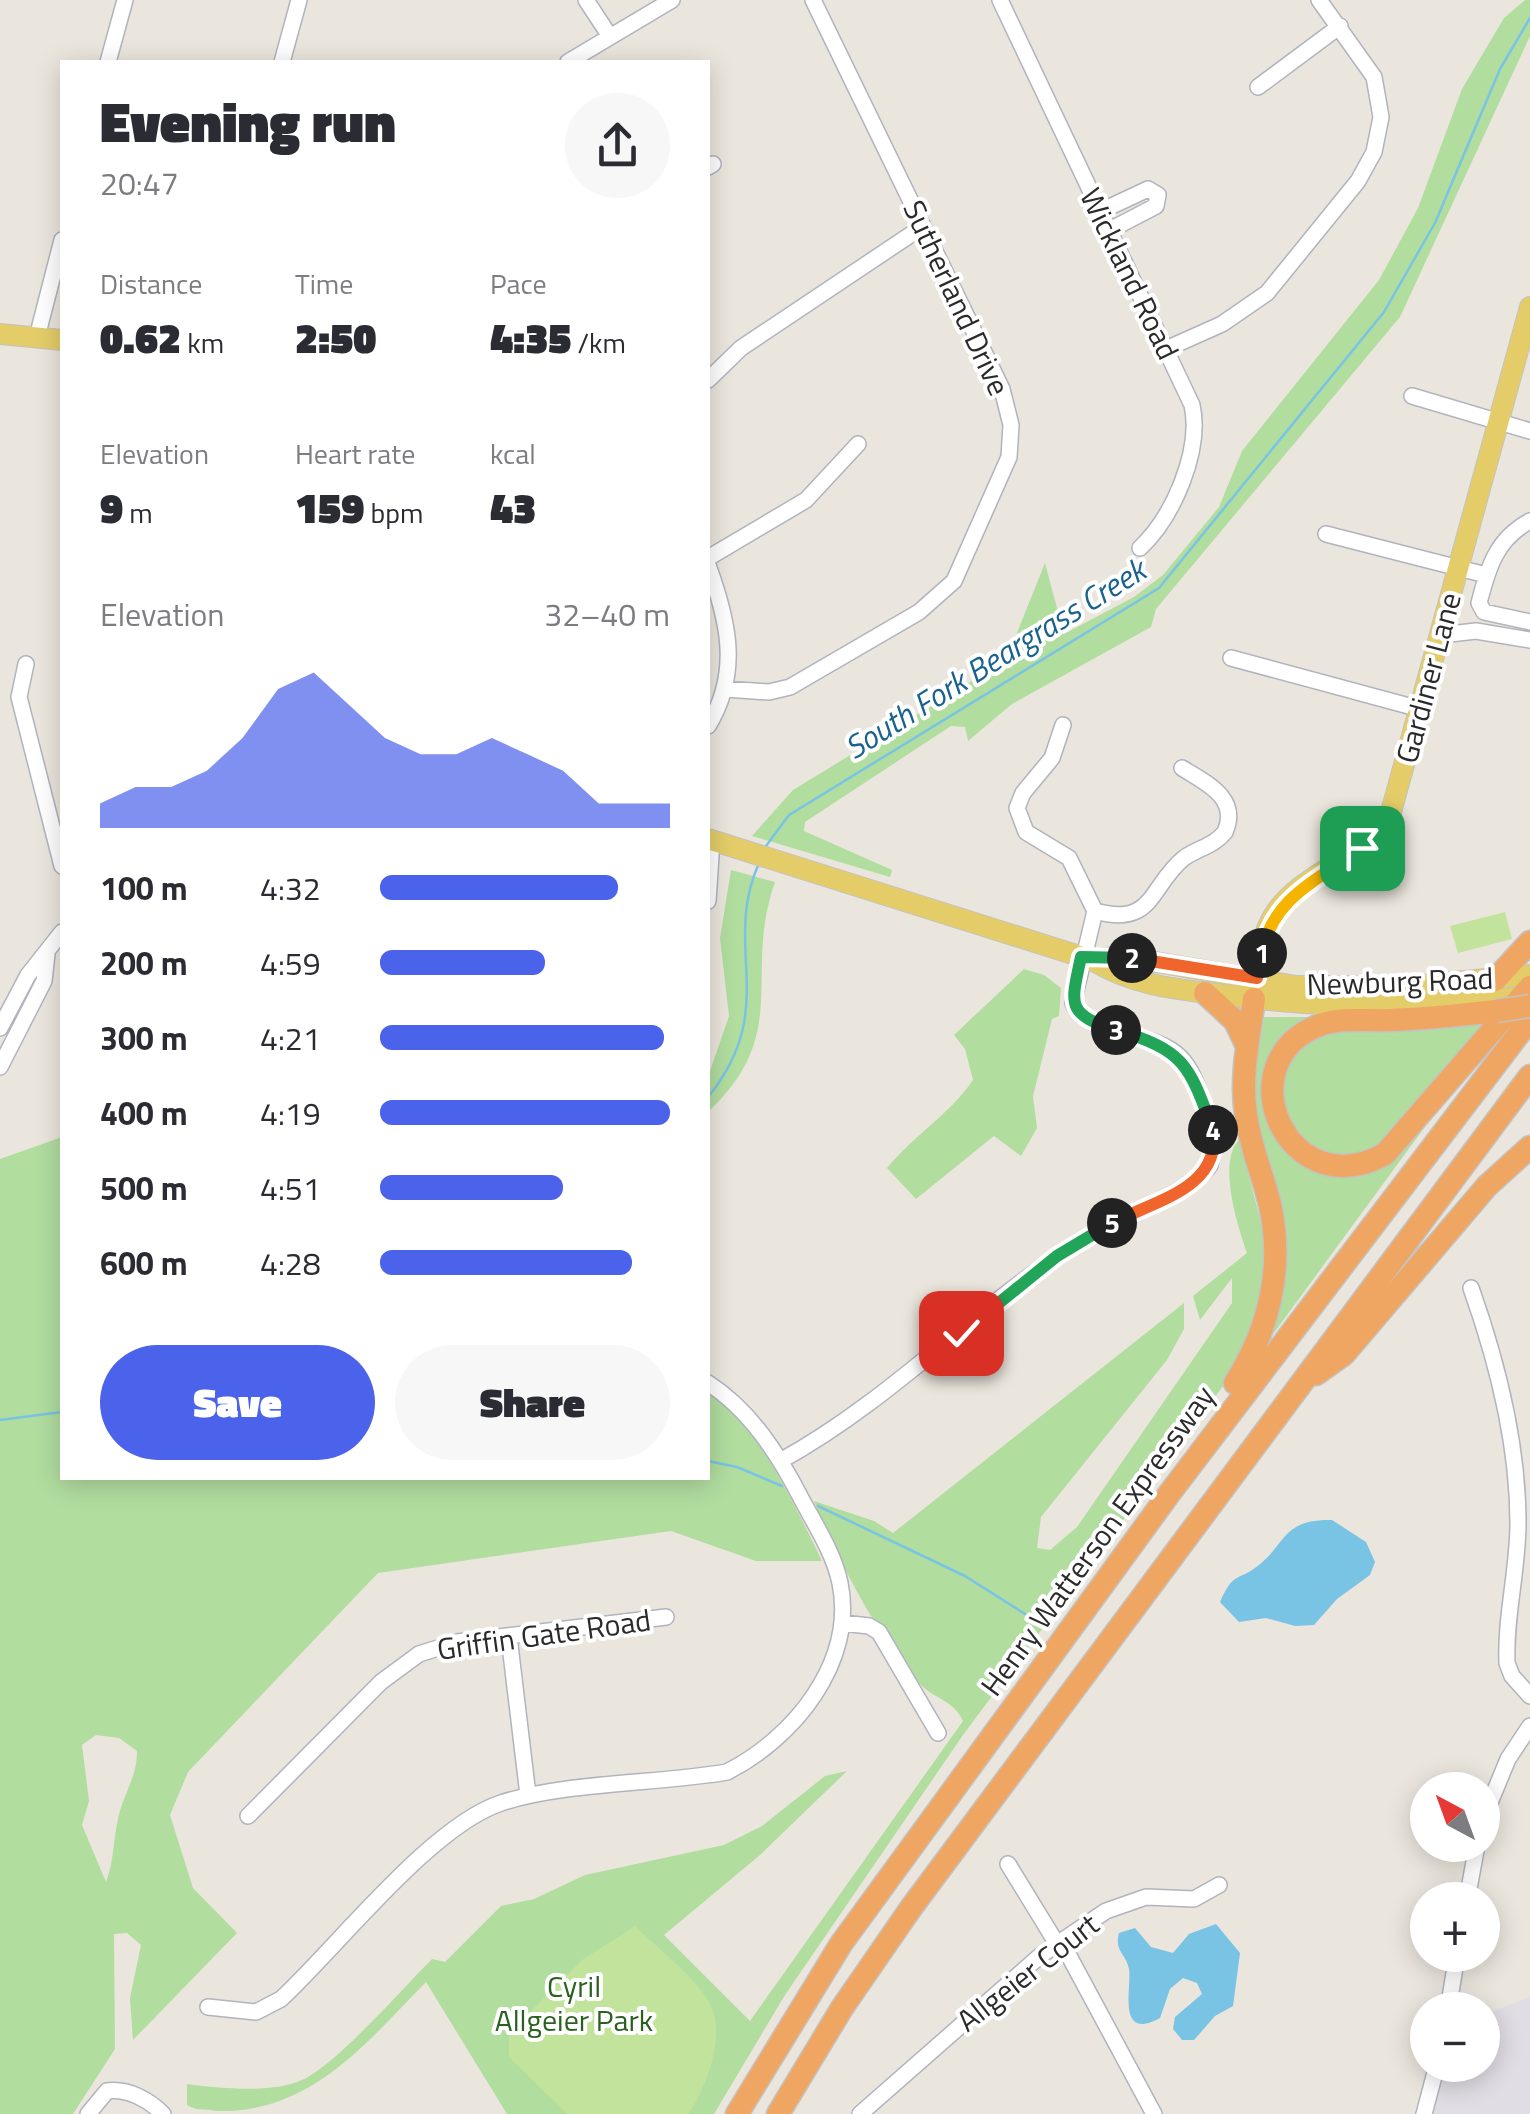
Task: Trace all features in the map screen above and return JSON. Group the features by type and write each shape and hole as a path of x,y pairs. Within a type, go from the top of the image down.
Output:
{"highway":[{"path":"1495,980 1530,942"},
{"path":"1169,1494 1175,1466 1247,1365 1272,1298 1275,1240 1246,1115 1255,988"},
{"path":"1520,992 1385,1154 1355,1166 1328,1165 1296,1148 1280,1126 1272,1102 1273,1077 1284,1054 1308,1030 1339,1020 1520,992"},
{"path":"1204,993 1234,1021 1248,1046"},
{"name":"Henry Watterson Expressway","path":"736,2114 841,1944 1169,1494 1530,1019"},
{"path":"778,2114 884,1945 1530,1076"},
{"path":"1297,1388 1344,1354 1487,1186 1530,1147"}],"main road":[{"name":"Gardiner Lane","path":"1255,988 1265,936 1276,911 1360,850 1386,820 1530,308"},
{"path":"0,334 60,340"},
{"name":"Newburg Road","path":"710,839 1087,958 1122,978 1204,993 1495,980 1520,992"},
{"name":"Newburg Road","path":"1087,958 1120,956 1318,1006 1417,1007 1520,992"}],"street":[{"path":"109,60 124,0"},
{"path":"283,60 299,0"},
{"path":"586,0 610,35"},
{"path":"571,60 672,0"},
{"name":"Sutherland Drive","path":"725,689 770,692 802,682 919,612 946,590 963,566 1009,457 1011,425 1002,389 814,0"},
{"name":"Wickland Road","path":"1000,0 1192,405 1194,440 1166,514 1140,548"},
{"path":"1166,350 1222,324 1267,293 1368,164 1380,129 1378,93 1370,68 1319,0"},
{"path":"1258,87 1340,26"},
{"path":"1098,212 1148,189 1158,195 1156,206 1108,231"},
{"path":"710,378 741,348 922,227"},
{"path":"37,337 60,248"},
{"path":"1412,396 1530,431"},
{"path":"710,561 806,500 858,444"},
{"path":"1530,521 1502,542 1486,575 1479,603 1484,612 1530,622"},
{"path":"1326,534 1486,575"},
{"path":"710,569 728,628 725,689 710,722"},
{"path":"1440,634 1476,631 1530,640"},
{"path":"1231,658 1420,709"},
{"path":"26,664 19,697 60,858"},
{"path":"782,1460 852,1419 1057,1256 1108,1225 1199,1180 1210,1165 1213,1132 1194,1079 1179,1056 1154,1041 1079,1015 1073,996 1087,958 1095,911 1069,858 1032,837 1018,818 1019,800 1052,758 1064,725"},
{"path":"1095,911 1134,912 1147,906 1180,861 1225,832 1230,817 1225,800 1182,768"},
{"path":"0,1028 28,975 60,935"},
{"path":"0,1066 44,981 47,954"},
{"path":"1471,1288 1498,1370 1512,1442 1518,1520 1507,1663 1512,1676 1530,1696"},
{"path":"208,2007 256,2012 281,2000 455,1826 483,1810 528,1795 718,1774 740,1765 815,1695 832,1665 842,1623 838,1572 782,1460 740,1409 710,1384"},
{"path":"1512,1442 1530,1440"},
{"name":"Griffin Gate Road","path":"248,1816 405,1662 457,1642 666,1617"},
{"path":"842,1623 869,1626 878,1632 938,1733"},
{"path":"509,1636 528,1795"},
{"path":"1500,1778 1530,1726"},
{"path":"1008,1864 1059,1943 1154,2114"},
{"name":"Allgeier Court","path":"860,2114 1059,1943 1128,1901 1160,1896 1194,1899 1220,1885"},
{"path":"1424,2114 1432,2082"},
{"path":"88,2114 107,2091 118,2090 144,2099 164,2114"}],"shaded area":[{"path":"1530,1997 1530,2114 1419,2114 1433,2082 1500,2082 1500,2008"}],"green space":[{"path":"1530,0 1530,36 1400,317 1156,609 1151,627 1012,704 968,741 965,727 951,726 805,822 804,831 892,870 890,877 752,836 793,790 1006,660 1045,563 1064,634 1134,597 1163,575 1219,507 1242,451 1379,280 1418,208 1462,89 1504,18"},
{"path":"731,870 775,882 766,916 758,1029 750,1056 734,1083 710,1110 710,1071 729,1016 720,938"},
{"path":"1505,912 1512,939 1458,953 1450,926"},
{"path":"1024,969 1044,975 1061,988 1059,1016 1052,1019 1033,1096 1037,1128 1021,1156 994,1136 916,1199 887,1168 973,1080 965,1049 954,1035"},
{"path":"1264,1017 1322,1017 1266,1099 1335,1172 1438,1109 1265,1345 1271,1324 1252,1094"},
{"path":"1490,1019 1381,1149 1333,1159 1292,1133 1279,1088 1287,1062 1306,1044 1333,1032 1365,1025"},
{"path":"60,1138 60,1480 710,1480 710,1392 725,1404 758,1444 822,1561 756,1561 671,1531 378,1573 188,1772 170,1815 193,1888 237,1933 133,2040 130,1998 141,1945 127,1933 114,1934 115,2049 73,2114 0,2114 0,1159","holes":["96,1735 119,1738 137,1751 118,1819 106,1882 82,1825 89,1801 82,1745"]},
{"name":"Cyril Allgeier Park","path":"1239,1140 1263,1229 1264,1291 1235,1370 963,1735 785,1995 714,2114 507,2114 426,1982 359,2050 309,2087 281,2101 250,2109 216,2111 187,2105 187,2084 245,2089 276,2087 316,2072 432,1959 445,1962 501,1906 534,1899 585,1875 724,1845 762,1826 825,1776 847,1771 760,1855 664,1935 750,2021 963,1721 954,1708 918,1682 887,1642 846,1572 814,1501 874,1521 893,1533 1184,1303 1184,1329 1167,1360 1041,1517 1037,1548 1050,1550 1077,1527 1232,1303 1232,1278 1200,1320 1193,1296 1247,1253 1229,1179 1233,1150"},
{"name":"Cyril Allgeier Park","path":"635,1926 708,2000 714,2013 716,2043 708,2074 689,2114 567,2114 509,2057 509,2033 582,1960"}],"water":[{"path":"1332,1520 1366,1542 1375,1562 1370,1575 1337,1599 1314,1625 1295,1626 1266,1618 1239,1622 1220,1602 1233,1581 1259,1565 1295,1528"},
{"path":"1216,1924 1240,1953 1233,2006 1215,2016 1194,2040 1182,2040 1173,2029 1175,2017 1202,1994 1197,1983 1183,1978 1170,1989 1160,2018 1137,2023 1129,2009 1129,1969 1119,1949 1119,1933 1135,1928 1151,1947 1173,1953 1189,1934"}],"waterway":[{"name":"South Fork Beargrass Creek","path":"766,846 789,815 1159,588 1384,312 1435,223 1500,69 1530,18"},
{"name":"South Fork Beargrass Creek","path":"710,1094 730,1065 741,1034 746,1006 745,923 759,863"},
{"name":"South Fork Beargrass Creek","path":"0,1420 60,1412"},
{"path":"710,1461 737,1467 782,1486"},
{"path":"818,1506 965,1576 1030,1617"}],"route":[{"path":"961,1333 1069,1248 1199,1180 1214,1156 1213,1132 1194,1079 1179,1056 1154,1041 1090,1022 1079,1015 1073,996 1081,957 1092,960 1120,956 1257,978 1265,936 1276,911 1362,848"}]}
